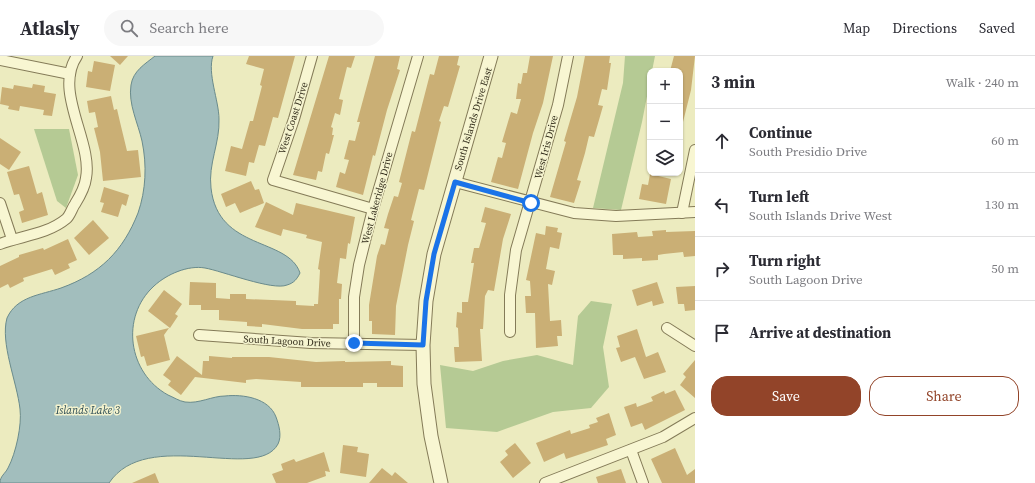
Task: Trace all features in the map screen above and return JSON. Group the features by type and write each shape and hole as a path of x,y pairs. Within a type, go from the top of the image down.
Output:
{"street":[{"path":"0,244 12,239 45,230 66,219 80,196 86,178 86,159 70,90 70,74 77,56"},
{"name":"West Coast Drive","path":"312,56 294,119 272,180 373,209"},
{"name":"West Lakeridge Drive","path":"354,343 354,297 359,265 373,209 418,56"},
{"name":"South Islands Drive East","path":"441,483 431,436 424,384 423,345 426,301 434,254 491,56"},
{"name":"West Iris Drive","path":"510,332 510,295 516,250 531,203 558,105 568,56"},
{"path":"1,60 70,74"},
{"path":"682,213 695,150"},
{"path":"455,182 574,213 616,216 695,212"},
{"path":"0,203 12,239"},
{"path":"667,328 695,346"},
{"name":"South Lagoon Drive","path":"199,335 311,343 423,345"},
{"path":"545,483 663,437 695,418"},
{"path":"631,450 643,483"}],"green space":[{"path":"625,56 655,56 653,68 647,68 647,96 621,210 593,208 623,83"},
{"path":"34,129 69,129 78,175 66,208 57,201"},
{"path":"591,301 612,304 603,347 609,387 591,408 553,412 497,432 446,428 440,365 473,371 503,361 537,355 573,365 578,316"}],"water":[{"name":"Islands Lake 3","path":"155,56 213,56 211,70 219,119 218,137 211,170 211,188 216,208 226,223 239,233 282,253 293,262 300,273 292,283 280,286 259,283 198,267 185,269 171,274 154,286 143,299 136,313 133,328 133,344 137,359 144,373 155,385 168,395 181,401 195,402 220,396 240,396 262,401 268,405 276,417 280,430 278,444 266,455 248,459 174,456 148,458 126,467 109,483 0,483 14,455 20,423 20,409 7,351 5,328 7,318 17,305 30,297 61,288 87,276 99,268 117,250 132,227 143,195 145,168 144,150 132,106 130,92 134,76"}],"building":[{"path":"110,56 128,56 120,65"},
{"path":"249,56 295,56 278,118 273,117 265,146 259,145 254,163 249,162 246,176 225,171 231,146 242,149 250,121 253,121 262,86 260,85 264,69 246,64"},
{"path":"329,56 355,56 351,68 347,67 339,99 343,100 340,115 335,113 331,127 333,128 332,135 334,135 329,154 326,153 322,172 318,171 316,180 293,175"},
{"path":"375,56 400,56 397,69 400,70 387,110 375,156 373,155 363,195 336,187 340,172 345,174 349,160 344,159 349,140 355,141 360,122 357,122"},
{"path":"439,56 459,56 457,65 460,66 448,107 444,106 439,121 441,122 424,190 419,189 411,220 414,221 396,306 395,335 372,334 372,321 369,321 369,305 377,256 381,244 385,245 389,229 384,228 388,214 394,196 398,197 402,183 399,182 412,131 415,132 430,74 434,75"},
{"path":"530,56 553,56 543,103 533,133 518,189 491,182 498,157 502,158 506,143 502,142 511,112 517,114 521,99 516,99 518,83 521,84 523,73 527,73"},
{"path":"585,56 610,56 609,63 611,63 607,90 602,89 598,105 603,106 594,137 589,136 577,180 581,181 574,203 550,197 566,142 564,141 577,97"},
{"path":"674,56 695,56 691,90 683,122 683,68 671,68"},
{"path":"94,61 115,65 110,91 86,87 88,71 92,72"},
{"path":"33,84 45,86 44,92 56,94 52,116 43,115 44,110 20,106 19,111 8,109 9,106 0,104 2,87 13,89 14,85 32,88"},
{"path":"111,96 114,110 117,109 127,151 138,150 141,177 103,181 100,152 94,128 98,127 95,112 89,113 87,101"},
{"path":"0,138 21,152 9,170 0,164"},
{"path":"29,166 37,194 42,192 48,215 22,223 19,212 24,210 19,194 14,195 7,172"},
{"path":"650,176 658,176 671,179 666,204 639,199 642,184 648,185"},
{"path":"251,181 255,190 259,189 264,203 240,213 235,203 226,207 221,194"},
{"path":"104,187 129,195 126,206 122,204 118,217 101,212 104,203 100,202"},
{"path":"266,202 293,215 296,203 355,217 350,244 348,243 346,259 340,258 337,283 342,284 341,299 339,299 339,324 333,324 333,329 302,329 262,324 262,327 247,326 247,322 219,320 219,310 201,310 201,305 189,305 190,282 216,283 216,298 230,299 230,294 246,294 246,299 296,301 296,305 314,306 314,304 318,304 320,270 318,269 322,242 306,238 307,235 283,229 281,236 255,227"},
{"path":"485,207 511,214 503,239 494,291 488,290 485,296 483,329 480,329 482,361 455,362 454,347 459,347 458,328 456,327 457,312 462,313 462,302 468,302 474,263 471,263 474,248 479,248 486,223 481,222"},
{"path":"93,220 109,238 89,255 74,238"},
{"path":"546,226 558,228 557,232 562,233 559,249 550,247 546,269 555,271 552,285 548,284 550,321 561,320 562,336 557,336 558,346 536,348 535,313 526,313 525,296 531,296 530,281 526,280 536,233 545,235"},
{"path":"666,230 666,232 695,231 695,256 684,257 683,252 658,255 658,260 642,261 642,258 623,259 623,255 613,255 612,234 637,232 638,237 653,236 652,231"},
{"path":"68,239 77,260 68,264 70,268 55,275 52,269 23,278 24,281 10,288 8,284 0,288 0,266 19,257 19,255 43,248 44,250"},
{"path":"657,282 664,303 653,306 652,301 637,306 632,290"},
{"path":"695,286 695,310 685,311 684,304 678,304 676,287"},
{"path":"164,290 182,304 175,314 178,316 170,328 148,311"},
{"path":"169,328 164,335 170,360 147,366 144,356 141,357 136,336"},
{"path":"637,329 646,357 658,352 666,372 644,379 635,357 621,362 616,348 620,347 617,336"},
{"path":"177,356 202,375 203,361 209,361 209,356 232,358 269,357 316,362 391,361 391,365 403,366 403,387 377,387 377,383 363,383 363,387 301,387 301,382 256,379 246,380 246,383 195,377 181,395 168,385 171,381 163,375"},
{"path":"695,360 695,398 680,385 686,377 683,374"},
{"path":"675,390 685,410 645,430 642,423 631,427 624,407 636,403 637,407 653,401 651,397 664,391 665,394"},
{"path":"609,413 616,435 606,439 608,445 566,459 564,453 544,462 536,443 570,430 571,434 590,428 589,425 598,422 596,418"},
{"path":"515,443 531,463 513,478 500,462 508,455 505,451"},
{"path":"343,445 358,447 357,452 369,454 366,477 340,473"},
{"path":"675,448 687,475 695,469 695,483 662,483 651,459"},
{"path":"324,452 330,472 325,471 326,476 307,483 276,483 272,474 283,470 281,464 294,459 296,462"},
{"path":"382,468 392,476 395,472 408,483 369,483"},
{"path":"621,469 626,483 598,483 596,477"},
{"path":"155,473 159,483 132,483"}],"route":[{"path":"354,343 423,345 426,301 434,254 455,182 531,203"}]}
